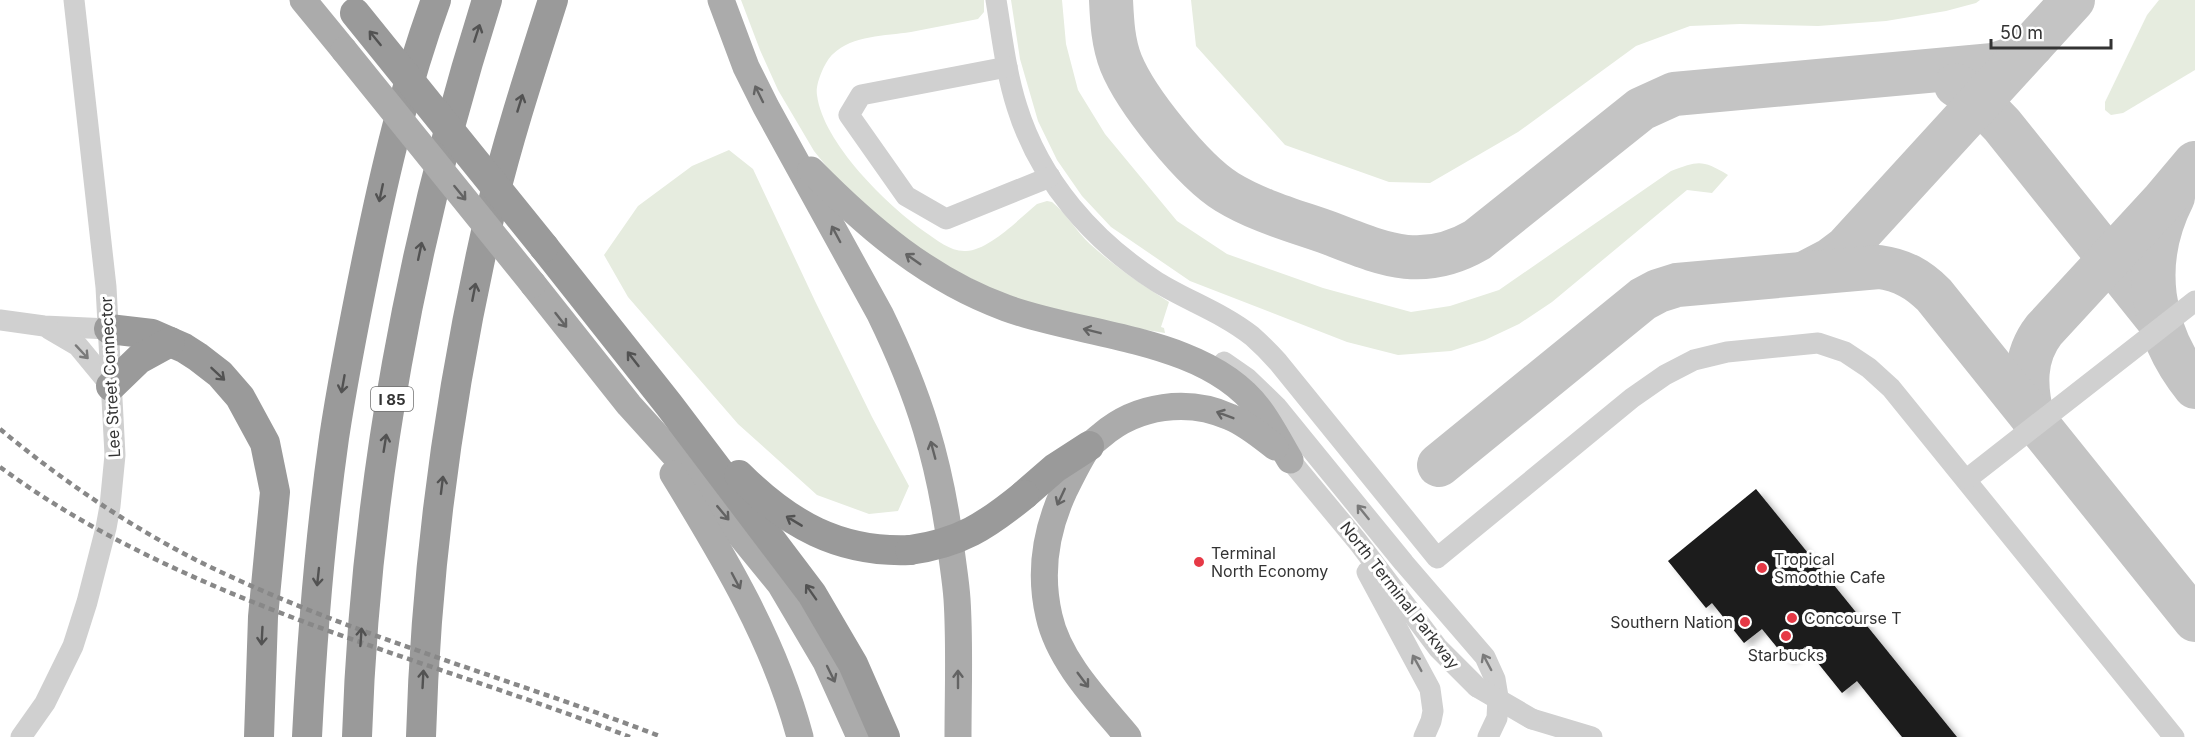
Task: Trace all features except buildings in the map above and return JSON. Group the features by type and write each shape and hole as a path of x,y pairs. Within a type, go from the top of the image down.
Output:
{"highway":[{"path":"420,44 426,0"},
{"path":"307,737 312,638 334,437 353,329 388,159 420,44 436,0"},
{"name":"I 85","path":"357,737 363,615 380,475 403,335 420,247 450,123 487,0"},
{"path":"420,737 426,627 434,545 458,379 491,210 512,129 553,0"},
{"path":"350,6 669,405 785,557 827,617 853,664 885,737"},
{"path":"109,329 152,334 184,348 220,374 240,397 265,443 274,492 263,617 259,737"},
{"path":"111,386 139,359 170,342"},
{"path":"669,405 748,484 788,517 836,541 886,551 938,546 959,539 1001,514 1055,468 1089,446"}],"main road":[{"path":"303,0 629,405 678,459 780,584 826,662 860,737"},
{"path":"721,0 746,67 766,107 896,346 910,379 932,445 945,507 957,599 958,737"},
{"path":"788,145 864,222 902,252 949,282 1006,308 1186,356 1202,363 1237,387 1259,408 1290,459"},
{"path":"629,405 700,518 747,603 777,667 800,737"},
{"path":"1128,737 1074,668 1061,646 1050,618 1045,594 1046,550 1055,509 1089,446 1125,419 1144,411 1181,406 1199,407 1242,422 1290,459"}],"street":[{"name":"Lee Street Connector","path":"21,737 45,703 73,646 94,574 110,506 115,455 106,287 74,0"},
{"path":"996,0 1007,68 1025,130 1050,177 1086,225 1116,252 1167,288 1220,315 1252,336 1278,362 1437,558 1632,398 1665,375 1694,360 1727,352 1818,343 1845,352 1869,368 1891,388 2175,737"},
{"path":"1007,68 861,95 849,115 906,196 946,219 1050,177"},
{"path":"1967,479 2195,301"},
{"path":"0,320 44,326 109,329"},
{"path":"44,326 78,346 111,386"},
{"path":"1135,342 1164,340 1191,346 1247,378 1276,406 1404,563 1485,657 1495,679 1498,697 1497,718 1488,737"},
{"name":"North Terminal Parkway","path":"1290,459 1438,648 1477,687 1532,719 1592,737"},
{"path":"1333,511 1430,689 1433,711 1424,737"}],"shaded area":[{"path":"741,0 984,0 984,12 978,19 860,40 850,43 833,54 821,73 817,90 822,114 831,133 859,171 893,206 925,232 955,250 966,251 984,245 994,240 1037,204 1052,202 1099,252 1169,302 1161,327 1164,328 1165,333 1121,326 1012,300 906,244 831,172 814,151 778,90"},
{"path":"1011,0 1062,0 1066,44 1078,90 1105,134 1177,221 1227,254 1323,288 1411,312 1450,306 1499,290 1671,171 1700,163 1712,166 1728,175 1712,193 1687,190 1552,302 1519,324 1485,340 1451,351 1398,355 1347,342 1190,281 1111,227 1082,196 1057,160 1038,121 1020,59"},
{"path":"1191,0 1980,0 1946,11 1886,21 1818,26 1740,24 1690,26 1636,46 1518,132 1430,183 1389,182 1285,145 1196,46"},
{"path":"2159,0 2195,0 2195,70 2123,113 2111,115 2105,110 2105,102 2147,15"},
{"path":"729,150 753,169 872,417 909,486 898,511 869,514 817,495 738,424 628,297 604,255 638,206 692,166"}],"taxiway":[{"path":"1111,0 1116,48 1128,78 1167,134 1213,182 1239,199 1277,215 1385,253 1420,257 1457,250 1477,240 1641,109 1674,94 1993,65 2014,58 2032,45"},
{"path":"1807,272 1830,260 1846,248 2073,0"},
{"path":"1956,85 1976,98 2002,125 2159,321"},
{"path":"2033,419 2027,384 2029,362 2037,340 2195,163"},
{"path":"2173,197 2156,246 2155,295 2168,343 2195,387"},
{"path":"1439,465 1643,299 1658,291 1677,285 1887,268 1909,276 1934,295 2195,620"}],"railway":[{"path":"0,429 46,466 119,516 196,560 252,586 368,633 662,737"},
{"path":"0,467 71,514 146,555 225,590 387,652 630,737"}],"place":[{"name":"Terminal North Economy","path":"1199,562"},
{"name":"Tropical Smoothie Cafe","path":"1762,568"},
{"name":"Concourse T","path":"1792,618"},
{"name":"Southern Nation","path":"1745,622"},
{"name":"Starbucks","path":"1786,636"}]}
